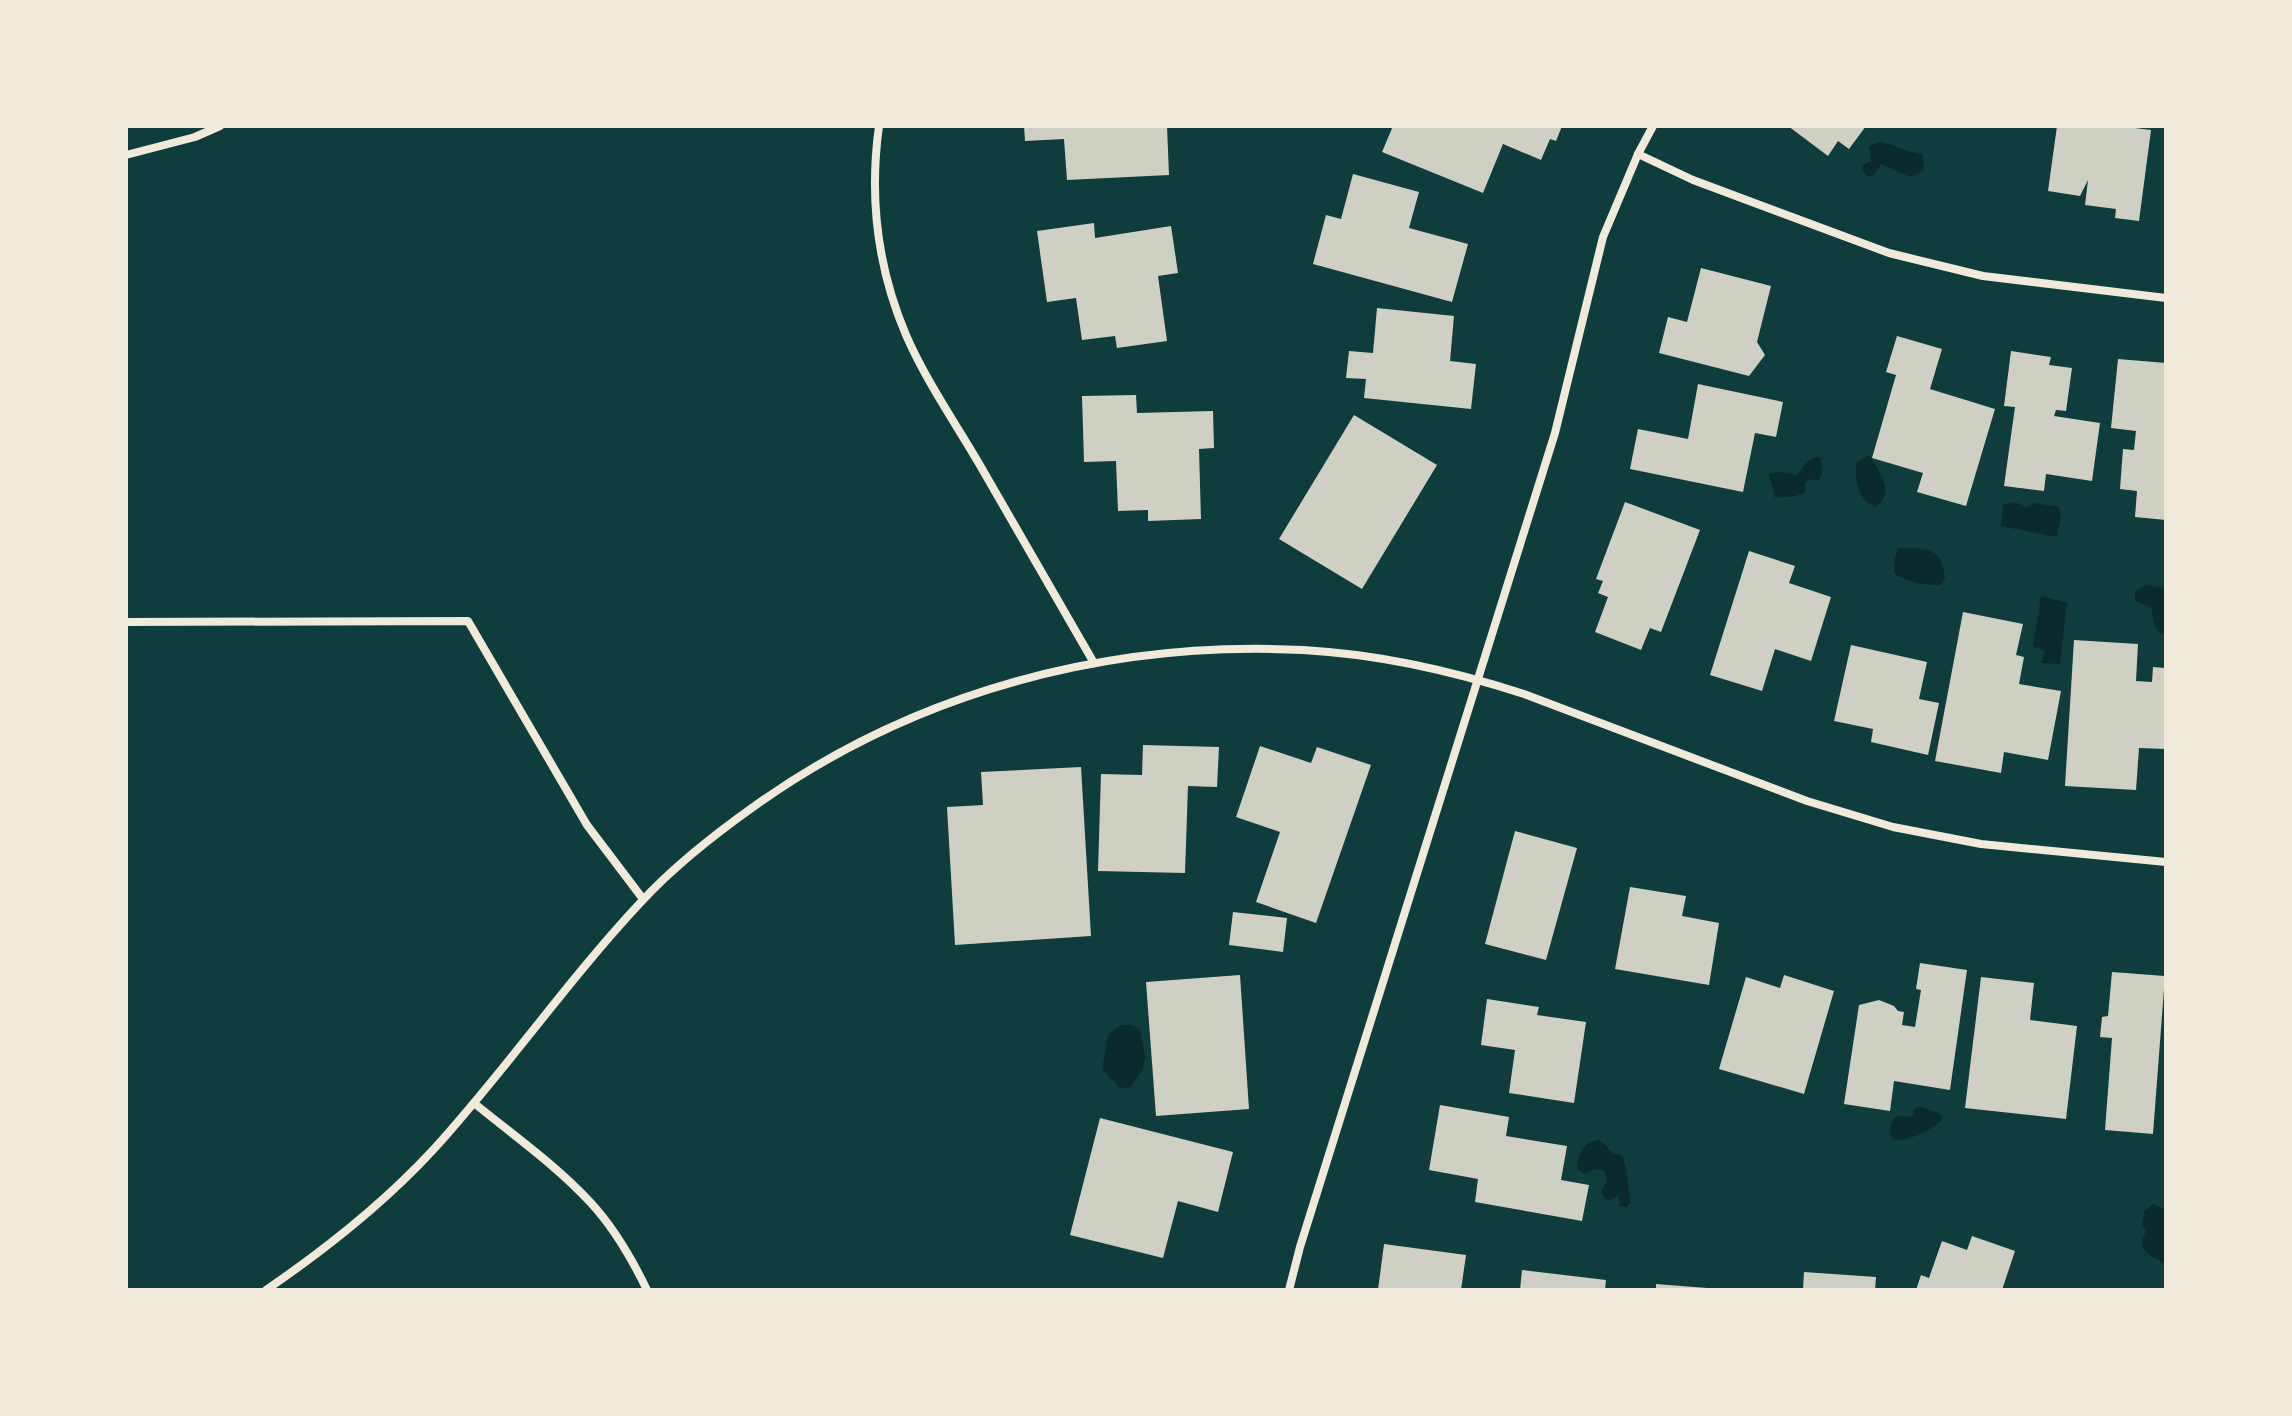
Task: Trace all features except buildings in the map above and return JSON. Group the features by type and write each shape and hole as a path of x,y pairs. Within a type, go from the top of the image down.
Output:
{"street":[{"path":"126,155 195,137 220,126"},
{"path":"879,126 875,157 876,231 893,302 921,364 1094,663"},
{"path":"1289,1290 1555,433 1603,237 1653,126"},
{"path":"1638,154 1693,180 1889,253 1983,276 2166,298"},
{"path":"126,622 468,621 587,825 643,899"},
{"path":"266,1290 367,1215 431,1152 580,970 643,899 720,831 793,779 844,750 925,711 1039,674 1127,657 1216,649 1305,650 1394,661 1479,680 1524,694 1807,801 1893,827 1981,844 2166,862"},
{"path":"474,1103 567,1179 593,1205 622,1245 647,1290"}],"water":[{"path":"1880,142 1922,154 1924,170 1910,177 1881,164 1874,175 1868,177 1862,171 1863,165 1871,161 1869,146"},
{"path":"1869,455 1885,488 1885,495 1876,507 1861,495 1856,475 1857,462"},
{"path":"1815,457 1821,458 1822,475 1818,481 1810,479 1805,482 1805,493 1775,498 1769,474 1797,475"},
{"path":"2011,502 2026,508 2034,503 2059,507 2061,517 2057,537 2001,526 2003,505"},
{"path":"1898,548 1924,549 1936,555 1944,568 1945,579 1941,585 1917,583 1894,573"},
{"path":"2145,585 2166,588 2166,633 2161,634 2155,627 2151,607 2135,601 2135,591"},
{"path":"2041,596 2067,603 2060,664 2041,663 2045,651 2033,646"},
{"path":"1121,1025 1132,1025 1140,1030 1145,1057 1143,1069 1131,1087 1120,1088 1102,1070 1108,1035"},
{"path":"1918,1107 1937,1112 1942,1120 1920,1134 1894,1140 1890,1129 1894,1118 1913,1116"},
{"path":"1600,1140 1613,1153 1622,1155 1631,1202 1627,1207 1619,1206 1619,1195 1605,1199 1601,1192 1607,1180 1604,1171 1595,1169 1585,1174 1577,1169 1582,1149"},
{"path":"2153,1204 2163,1208 2166,1215 2166,1264 2146,1251 2142,1243 2146,1232 2142,1224 2144,1212"}]}
